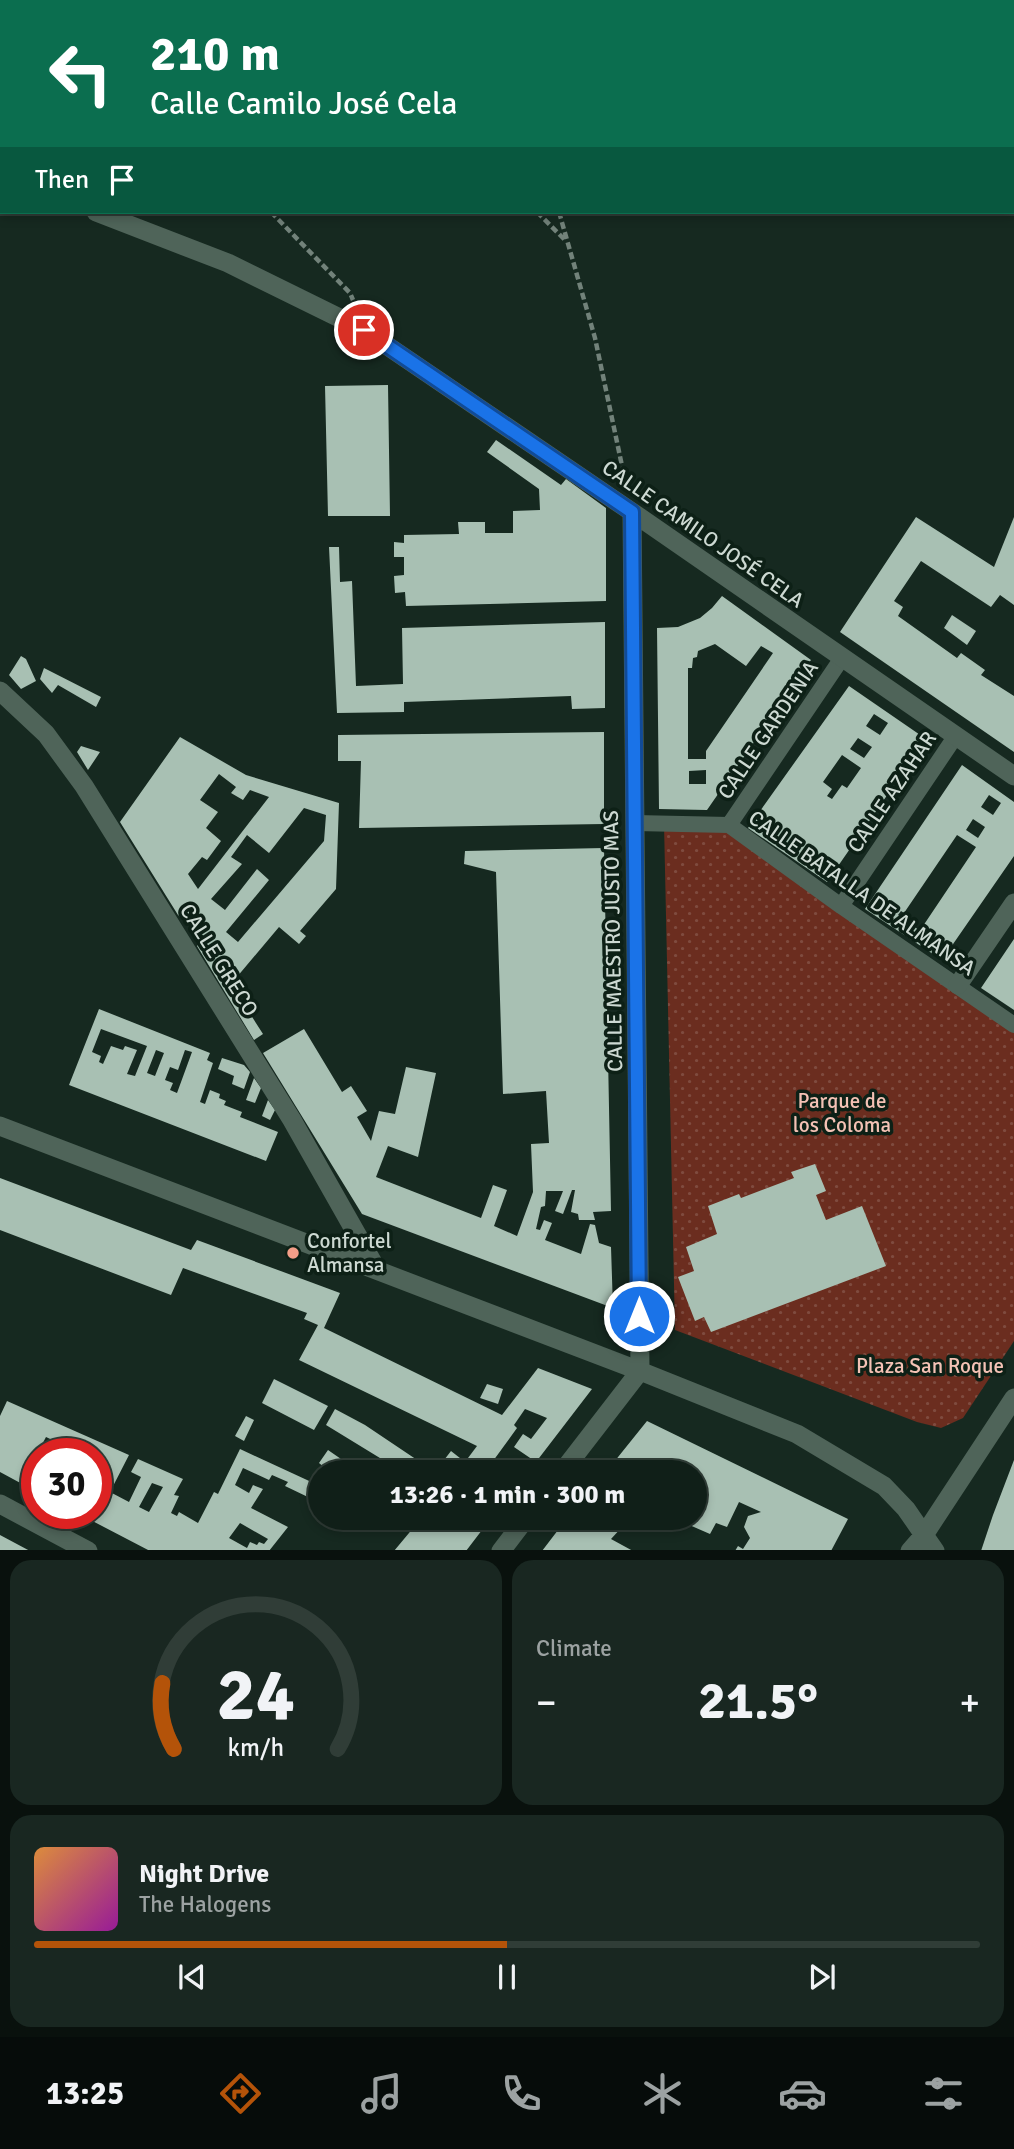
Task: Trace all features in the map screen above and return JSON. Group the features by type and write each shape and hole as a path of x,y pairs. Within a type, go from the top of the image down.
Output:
{"street":[{"name":"CALLE CAMILO JOSÉ CELA","path":"101,214 229,263 364,330 1014,776"},
{"name":"CALLE MAESTRO JUSTO MAS","path":"632,512 640,1371"},
{"name":"CALLE GARDENIA","path":"729,825 842,658"},
{"name":"CALLE GRECO","path":"0,691 46,734 85,786 292,1120 377,1270"},
{"name":"CALLE AZAHAR","path":"841,906 955,737"},
{"name":"CALLE BATALLA DE ALMANSA","path":"635,823 729,825 1014,1025"},
{"path":"958,985 1014,903"},
{"path":"0,1126 762,1418 829,1451 884,1486 906,1509 930,1543"},
{"path":"571,1460 640,1371"},
{"path":"910,1550 930,1543 1014,1398"},
{"path":"0,1504 88,1550"},
{"path":"501,1550 517,1530"}],"path":[{"path":"273,214 350,293 364,330"},
{"path":"539,214 568,243"},
{"path":"560,214 595,338 632,512"}],"green space":[{"name":"Parque de los Coloma","path":"664,823 729,825 1014,1024 1014,1341 963,1418 941,1428 917,1422 675,1330"}],"building":[{"path":"388,385 390,516 328,516 325,386"},
{"path":"496,440 561,485 566,479 606,508 606,601 406,606 405,592 395,593 394,576 404,575 404,557 394,557 394,542 404,543 404,535 459,534 458,522 485,522 485,533 513,533 513,511 540,510 539,489 487,452"},
{"path":"916,517 994,567 1014,517 1014,605 1000,595 991,607 921,561 894,601 903,607 898,616 957,658 961,653 985,670 981,675 1014,696 1014,752 840,632"},
{"path":"329,547 339,547 340,582 352,581 356,686 403,684 402,628 605,622 605,708 572,709 571,696 404,702 404,712 337,713"},
{"path":"722,596 811,660 707,810 659,809 657,628 678,627 700,618","holes":["715,644 746,666 761,646 773,653 706,751 706,759 688,759 688,668 692,668 693,658 697,657 698,651","706,770 706,784 689,784 689,771"]},
{"path":"952,615 976,631 967,645 944,628"},
{"path":"21,656 26,659 36,681 21,689 9,675"},
{"path":"44,668 101,697 96,707 58,685 52,693 40,679"},
{"path":"849,686 926,739 827,882 748,828","holes":["874,714 888,723 880,735 866,726","858,738 872,747 864,758 850,749","842,755 861,768 847,788 842,785 832,799 827,796 832,789 823,782"]},
{"path":"604,732 604,824 359,828 361,761 338,761 338,735"},
{"path":"180,737 246,775 339,803 336,889 300,931 306,936 299,944 279,927 231,984 263,1034 254,1040 197,946 204,936 178,915 120,822","holes":["219,774 236,787 231,793 243,800 250,790 269,797 198,889 188,874 202,857 207,860 221,841 206,828 218,812 200,800","304,808 326,815 324,841 238,942 226,932 269,880 257,869 225,910 211,899 242,864 231,857 247,835 269,853"]},
{"path":"81,746 100,752 88,770 77,752"},
{"path":"962,765 1014,802 1014,856 942,960 865,909","holes":["989,795 1001,803 993,815 981,807","973,819 985,827 978,838 966,830","957,835 976,847 923,926 927,928 923,933 898,915 901,911 904,913"]},
{"path":"604,848 611,1211 593,1212 595,1220 579,1220 578,1214 571,1212 575,1190 572,1190 563,1214 555,1211 563,1191 546,1191 545,1206 541,1207 536,1229 540,1230 544,1220 552,1223 545,1240 581,1254 590,1224 595,1225 599,1243 611,1247 613,1308 362,1214 263,1053 304,1029 342,1092 351,1086 367,1111 357,1117 371,1141 379,1111 395,1114 406,1067 436,1073 418,1157 388,1146 376,1177 481,1218 493,1185 507,1190 494,1226 517,1236 533,1192 531,1144 549,1143 546,1091 503,1094 496,872 464,864 465,851"},
{"path":"1014,939 1014,1010 981,988"},
{"path":"99,1009 210,1053 207,1060 213,1063 200,1102 205,1104 210,1090 220,1094 219,1098 226,1101 224,1105 242,1112 240,1117 278,1132 266,1161 69,1085","holes":["101,1029 147,1046 135,1076 127,1074 137,1050 125,1046 123,1050 111,1046 103,1064 99,1062 101,1056 92,1052","156,1050 164,1053 155,1076 147,1073","185,1050 192,1052 177,1093 170,1090 173,1083 165,1080 170,1067 178,1070"]},
{"path":"222,1058 244,1065 250,1072 244,1089 232,1084 234,1076 218,1069"},
{"path":"254,1078 261,1088 255,1103 246,1100"},
{"path":"268,1100 275,1110 270,1120 262,1116"},
{"path":"815,1164 826,1191 816,1195 826,1220 862,1206 886,1266 711,1332 704,1317 695,1321 678,1277 694,1271 686,1247 717,1234 708,1206 739,1194 741,1198 794,1178 791,1172"},
{"path":"0,1178 191,1250 197,1240 340,1293 324,1328 502,1415 538,1368 592,1389 538,1460 533,1460 514,1447 523,1434 531,1439 547,1418 525,1409 514,1425 517,1428 494,1460 466,1460 477,1446 299,1360 318,1325 304,1319 307,1313 183,1268 171,1295 0,1230"},
{"path":"274,1379 328,1406 314,1430 262,1403"},
{"path":"487,1384 503,1389 498,1404 480,1398"},
{"path":"7,1401 91,1438 21,1438 21,1483 0,1472 0,1416"},
{"path":"335,1409 365,1425 417,1460 383,1460 326,1425"},
{"path":"246,1416 254,1420 244,1441 235,1436"},
{"path":"647,1421 848,1519 832,1550 736,1550 738,1546 743,1549 750,1538 744,1527 748,1516 761,1512 739,1502 727,1527 716,1523 710,1534 701,1530 707,1530 707,1460 616,1460"},
{"path":"112,1447 129,1455 112,1488"},
{"path":"240,1449 308,1480 308,1497 285,1486 288,1482 272,1475 269,1480 243,1468 235,1485 249,1493 253,1485 263,1489 251,1508 288,1527 270,1550 148,1550 108,1529 112,1529 112,1493 129,1502 141,1477 131,1472 138,1459 183,1479 174,1495 179,1496 171,1513 177,1516 179,1512 198,1523 214,1492 218,1494","holes":["152,1483 163,1487 149,1512 139,1507","240,1523 268,1539 264,1544 250,1542 247,1548 229,1538"]},
{"path":"328,1450 341,1459 340,1460 321,1460"},
{"path":"451,1451 462,1460 444,1460"},
{"path":"1014,1460 1014,1550 981,1550"},
{"path":"412,1530 482,1530 467,1550 395,1550"},
{"path":"558,1530 619,1530 611,1539 631,1550 543,1550"},
{"path":"0,1535 28,1550 0,1550"}],"place":[{"name":"Confortel Almansa","path":"293,1253"}],"route":[{"path":"364,330 632,512 639,1316"}],"park label":[{"name":"Plaza San Roque","path":"930,1366"}]}
